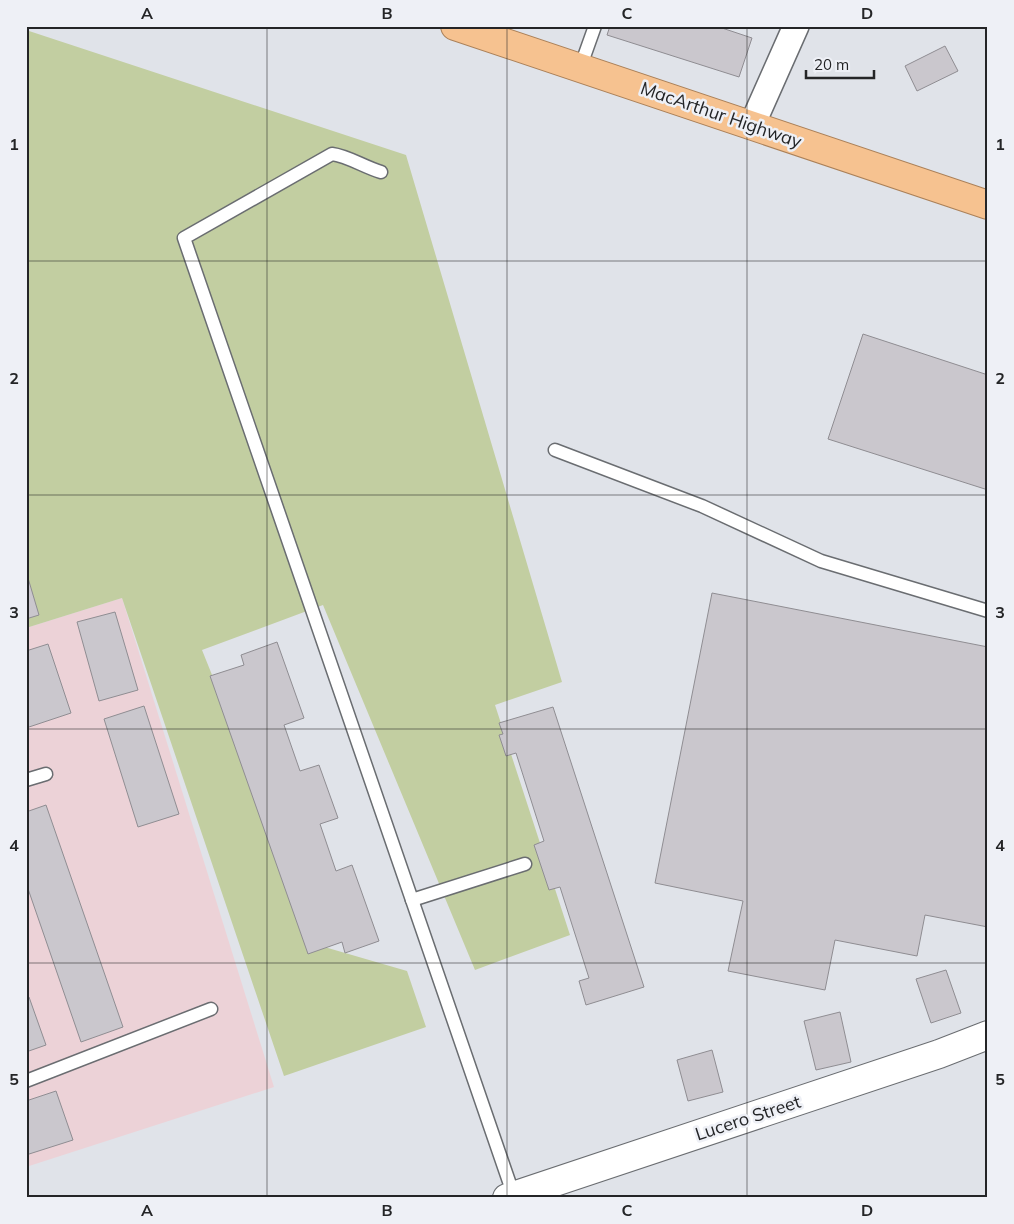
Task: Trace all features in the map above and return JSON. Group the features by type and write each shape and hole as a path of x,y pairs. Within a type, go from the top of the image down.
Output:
{"highway":[{"name":"MacArthur Highway","path":"455,26 988,206"}],"street":[{"path":"752,126 796,26"},
{"name":"Lucero Street","path":"510,1197 939,1054 988,1034"}],"lane":[{"path":"580,68 595,26"},
{"path":"381,172 363,167 342,156 332,154 184,238 412,900 510,1197"},
{"path":"555,450 702,506 821,561 988,611"},
{"path":"26,780 46,774"},
{"path":"412,900 525,864"},
{"path":"26,1081 211,1010"}],"shaded area":[{"path":"122,598 274,1087 26,1167 26,628"}],"green space":[{"path":"26,30 406,155 562,682 495,705 570,935 475,970 323,605 202,650 321,946 407,971 426,1027 284,1076 122,598 26,628"}],"building":[{"path":"610,26 716,26 752,38 739,77 607,35"},
{"path":"945,46 958,71 917,91 905,66"},
{"path":"863,334 988,375 988,490 828,439"},
{"path":"26,578 28,578 39,615 26,619"},
{"path":"712,593 988,647 988,927 925,915 917,956 835,940 825,990 728,971 743,901 655,883"},
{"path":"115,612 138,690 99,701 77,622"},
{"path":"277,642 304,718 284,725 300,771 319,765 338,818 320,824 336,871 352,865 379,941 345,953 342,942 308,954 210,676 244,665 241,655"},
{"path":"48,644 71,713 26,728 26,651"},
{"path":"144,706 179,814 138,827 104,719"},
{"path":"553,707 644,987 586,1005 579,981 589,978 560,887 549,890 534,845 544,841 516,753 506,756 499,735 503,734 499,723"},
{"path":"46,805 123,1027 81,1042 26,883 26,812"},
{"path":"946,970 961,1013 931,1023 916,979"},
{"path":"29,997 46,1045 26,1052 26,998"},
{"path":"840,1012 851,1062 816,1070 804,1021"},
{"path":"712,1050 723,1092 688,1101 677,1060"},
{"path":"56,1091 73,1140 26,1155 26,1101"}]}
